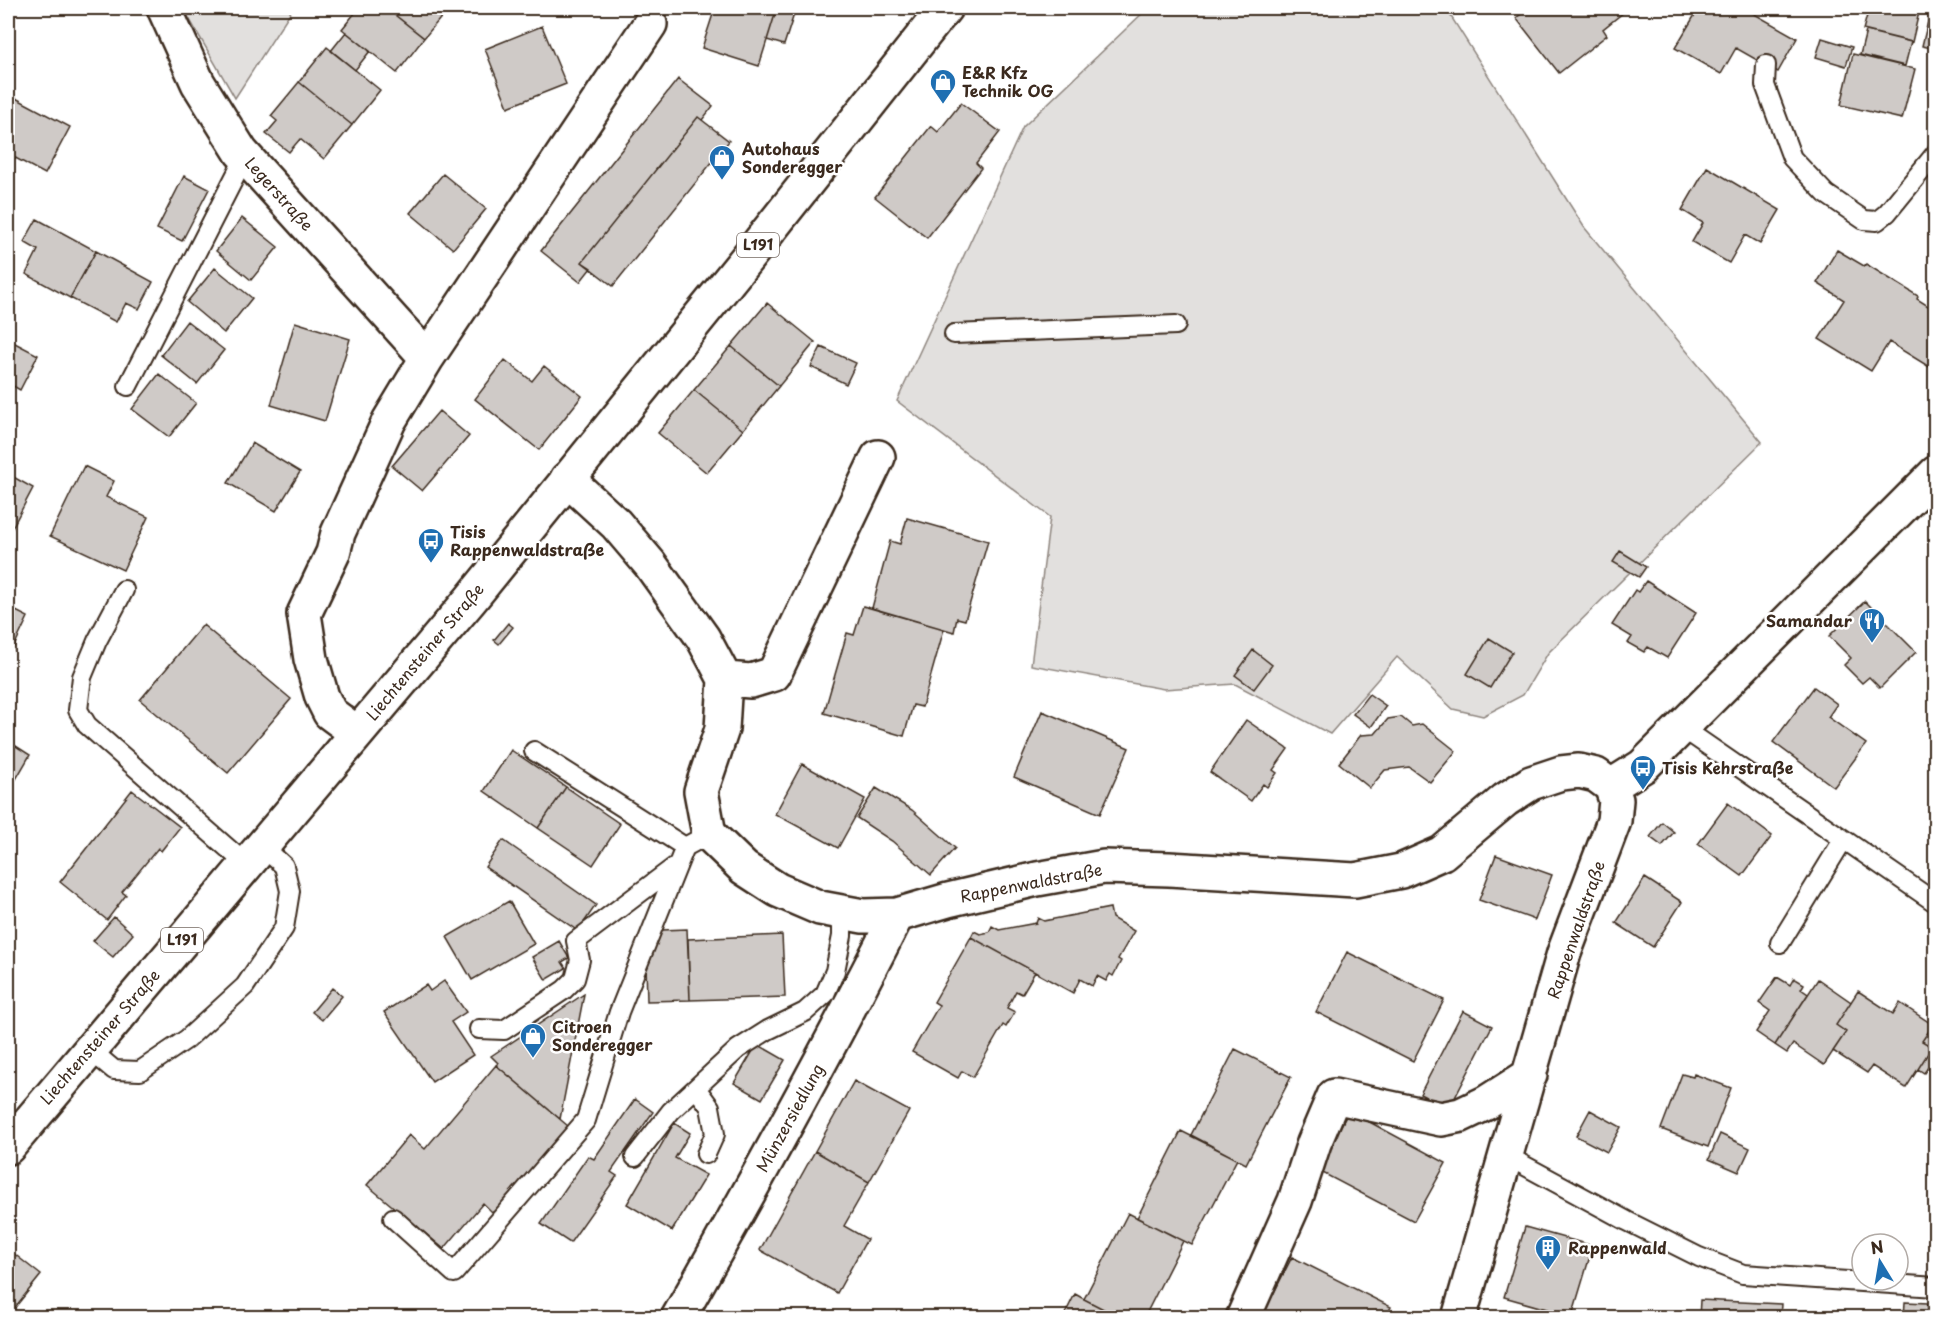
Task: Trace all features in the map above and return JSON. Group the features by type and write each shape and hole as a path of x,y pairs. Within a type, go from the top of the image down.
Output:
{"street":[{"name":"Legerstraße","path":"164,8 198,83 245,157 427,358"},
{"name":"Liechtensteiner Straße","path":"8,1147 88,1049 471,599 748,257 945,8"},
{"path":"357,734 330,713 322,697 311,659 303,614 333,553 338,533 389,421 427,358 650,24"},
{"path":"725,679 751,681 774,674 878,458"},
{"path":"1611,786 1643,766 1935,473"},
{"path":"567,479 616,525 650,564 703,638 725,679 722,729 701,791 697,841"},
{"name":"Rappenwaldstraße","path":"697,841 778,890 820,908 863,916 897,915 948,900 1037,879 1104,867 1169,868 1355,880 1401,872 1442,854 1505,800 1531,783 1561,773 1579,771 1596,775 1611,786 1616,800 1614,821 1564,953 1459,1317"},
{"name":"Münzersiedlung","path":"678,1317 831,1043 897,915"},
{"path":"1243,1317 1295,1201 1314,1143 1334,1096 1441,1119 1461,1115 1486,1103 1530,1075"}],"lane":[{"path":"1766,65 1765,85 1792,158 1826,194 1864,220 1877,221 1887,213 1935,153"},
{"path":"128,386 245,157"},
{"path":"954,334 1176,325"},
{"path":"88,1049 114,1070 140,1071 187,1039 245,986 284,928 290,891 284,866 254,856 87,725 78,710 82,677 97,641 124,590"},
{"path":"1681,727 1935,903"},
{"path":"479,1029 504,1030 564,990 575,979 580,960 576,941 678,864 697,841 534,751"},
{"path":"1780,943 1843,840"},
{"path":"393,1218 454,1273 586,1120 618,1012 678,864"},
{"path":"634,1157 671,1111 738,1049 768,1030 805,1012 825,994 835,971 842,936 842,912"},
{"path":"696,1088 710,1107 715,1134 706,1154"},
{"path":"1507,1156 1689,1252 1743,1274 1935,1287"}],"shaded area":[{"path":"183,8 293,8 235,98"},
{"path":"1148,8 1447,8 1584,227 1762,442 1548,653 1523,695 1483,716 1453,709 1397,657 1330,734 1235,684 1164,689 1031,665 1050,517 897,401 1023,127"}],"building":[{"path":"359,8 386,8 424,38 397,73 342,29"},
{"path":"386,8 449,8 424,38"},
{"path":"715,8 777,8 759,66 702,48"},
{"path":"777,8 796,8 784,45 767,40"},
{"path":"1529,8 1629,8 1603,29 1607,35 1559,73 1516,18"},
{"path":"1699,8 1744,8 1797,38 1778,72 1736,48 1721,74 1675,48"},
{"path":"1869,8 1920,8 1912,42 1863,30"},
{"path":"1929,17 1936,18 1936,49 1922,46"},
{"path":"542,26 566,84 508,107 485,49"},
{"path":"1866,31 1911,42 1905,66 1860,55"},
{"path":"346,32 370,51 355,70 331,51"},
{"path":"1822,38 1852,47 1846,66 1816,57"},
{"path":"327,47 380,90 352,125 299,82"},
{"path":"1853,54 1915,69 1902,119 1841,105"},
{"path":"678,79 713,106 702,120 698,117 582,262 591,268 580,282 541,251"},
{"path":"299,82 352,125 324,159 300,139 289,152 266,134 277,121 271,116"},
{"path":"8,94 70,127 45,174 8,154"},
{"path":"961,103 1000,132 976,163 981,168 927,238 875,197 931,126 938,132"},
{"path":"698,117 729,141 613,286 582,262"},
{"path":"1707,167 1780,210 1760,244 1745,235 1729,263 1692,242 1703,223 1682,210"},
{"path":"443,174 486,209 453,249 410,213"},
{"path":"184,176 209,189 182,241 157,229"},
{"path":"242,218 278,247 251,280 216,251"},
{"path":"37,219 96,251 70,298 26,274 38,250 24,242"},
{"path":"1837,250 1864,266 1866,264 1918,296 1917,299 1936,311 1936,361 1931,368 1889,342 1871,371 1819,339 1844,300 1817,283"},
{"path":"96,251 153,282 139,309 126,303 116,322 70,298"},
{"path":"215,268 252,298 224,333 187,302"},
{"path":"767,303 815,342 779,386 731,346"},
{"path":"187,321 224,350 197,384 161,355"},
{"path":"295,322 350,339 325,421 271,405"},
{"path":"11,341 38,355 20,390 8,383 8,348"},
{"path":"731,346 779,386 743,430 694,390"},
{"path":"821,347 856,363 846,384 811,367"},
{"path":"505,360 532,381 544,366 582,396 539,450 475,399"},
{"path":"159,374 196,403 169,437 132,409"},
{"path":"694,390 743,430 707,473 658,433"},
{"path":"439,411 469,436 422,491 392,466"},
{"path":"252,443 300,472 276,511 228,483"},
{"path":"84,466 114,481 106,497 148,517 123,570 50,536"},
{"path":"8,474 33,488 11,530 8,528"},
{"path":"907,518 988,541 965,620 957,618 954,632 872,608 890,541 900,544"},
{"path":"1620,551 1646,567 1639,577 1613,562"},
{"path":"1646,581 1696,613 1667,658 1648,647 1644,652 1628,643 1632,637 1612,625 1635,590 1638,592"},
{"name":"Samandar","path":"1865,601 1916,652 1880,688 1869,677 1862,683 1844,665 1851,658 1829,636"},
{"path":"863,606 944,629 922,707 913,705 904,736 824,713 847,633 854,635"},
{"path":"8,607 28,617 8,659"},
{"path":"508,623 513,627 499,644 494,640"},
{"path":"203,625 291,699 228,773 140,700"},
{"path":"1489,638 1512,652 1490,688 1467,674"},
{"path":"1253,650 1272,665 1254,689 1235,675"},
{"path":"1814,687 1837,704 1828,717 1866,744 1834,787 1773,742"},
{"path":"1369,694 1386,706 1371,727 1353,714"},
{"path":"1042,711 1129,748 1100,814 1014,777"},
{"path":"1401,717 1412,726 1422,724 1456,751 1430,782 1409,767 1385,770 1370,788 1339,763 1361,735 1375,734 1388,719"},
{"path":"1246,720 1288,749 1273,770 1277,773 1267,787 1263,784 1251,801 1210,772"},
{"path":"8,741 30,755 8,793"},
{"path":"511,750 566,787 538,828 484,791"},
{"path":"802,764 865,799 838,848 775,814"},
{"path":"566,787 620,824 593,865 538,828"},
{"path":"876,788 912,810 955,848 931,875 892,841 857,818"},
{"path":"132,790 180,827 161,851 158,848 122,892 126,895 107,920 60,882"},
{"path":"1728,803 1772,836 1742,876 1698,844"},
{"path":"1662,822 1674,832 1662,846 1650,837"},
{"path":"503,840 596,905 578,931 485,867"},
{"path":"1496,855 1552,875 1535,920 1479,900"},
{"path":"1645,878 1682,902 1653,947 1616,923"},
{"path":"509,901 534,944 472,980 447,937"},
{"path":"1110,908 1112,918 1134,931 1118,959 1121,961 1113,976 1110,974 1106,981 1097,976 1092,986 1080,979 1073,993 971,937 974,931 980,934 989,932 992,926 999,930 1036,923 1038,918 1044,921"},
{"path":"114,917 133,934 113,957 93,941"},
{"path":"687,929 690,1000 647,1001 646,964 662,930"},
{"path":"782,935 785,997 690,1000 688,939"},
{"path":"971,937 1035,972 1022,994 1016,991 1007,1008 1015,1012 1006,1027 1003,1025 973,1077 962,1071 958,1078 912,1052 939,1005 934,1002"},
{"path":"559,941 569,958 562,962 566,968 546,980 532,957"},
{"path":"1347,952 1444,1000 1413,1061 1316,1012"},
{"path":"1777,977 1790,985 1794,978 1804,984 1801,989 1808,994 1775,1045 1756,1032 1770,1011 1759,1003"},
{"path":"1818,979 1851,1002 1836,1025 1846,1032 1824,1065 1793,1044 1787,1053 1775,1045"},
{"path":"444,981 466,1012 451,1022 473,1055 432,1082 384,1012 426,985 430,991"},
{"path":"332,988 342,996 322,1020 312,1012"},
{"path":"1858,991 1893,1014 1900,1003 1933,1025 1922,1041 1932,1047 1906,1088 1872,1066 1867,1073 1833,1051 1846,1032 1836,1025"},
{"name":"Citroen Sonderegger","path":"584,994 560,1119 496,1065 498,1063 491,1056"},
{"path":"1463,1011 1492,1026 1449,1109 1420,1094"},
{"path":"1936,1021 1936,1056 1924,1073 1918,1069 1932,1047 1922,1041"},
{"path":"757,1044 785,1060 762,1099 734,1083"},
{"path":"1235,1049 1291,1077 1246,1164 1191,1135"},
{"path":"496,1065 568,1126 494,1214 483,1203 444,1249 367,1185 409,1135 425,1149"},
{"path":"1682,1074 1693,1077 1694,1074 1731,1088 1708,1147 1661,1129"},
{"path":"854,1081 909,1111 869,1182 815,1151"},
{"path":"635,1099 653,1112 611,1172 617,1176 570,1243 541,1224 588,1156 594,1159"},
{"path":"1590,1110 1621,1127 1607,1152 1576,1136"},
{"path":"1349,1111 1446,1163 1414,1221 1317,1170"},
{"path":"674,1123 690,1133 675,1158 706,1175 672,1231 627,1204"},
{"path":"1181,1131 1237,1159 1192,1245 1137,1218"},
{"path":"1720,1134 1750,1148 1739,1172 1709,1159"},
{"path":"815,1151 869,1182 844,1226 867,1239 837,1293 760,1250"},
{"path":"1128,1213 1183,1241 1144,1318 1121,1318 1084,1299"},
{"name":"Rappenwald","path":"1525,1227 1593,1246 1572,1316 1504,1297"},
{"path":"8,1249 41,1275 8,1316"},
{"path":"1292,1257 1391,1307 1385,1318 1262,1316"},
{"path":"1075,1294 1084,1299 1121,1318 1063,1318"},
{"path":"1700,1300 1781,1304 1780,1318 1699,1318"},
{"path":"1905,1302 1928,1303 1928,1310 1936,1310 1936,1318 1904,1318"}],"place":[{"name":"E&R Kfz Technik OG","path":"943,105"},
{"name":"Autohaus Sonderegger","path":"722,181"},
{"name":"Tisis Rappenwaldstraße","path":"431,564"},
{"name":"Samandar","path":"1872,644"},
{"name":"Tisis Kehrstraße","path":"1643,791"},
{"name":"Citroen Sonderegger","path":"533,1059"},
{"name":"Rappenwald","path":"1548,1271"}]}
